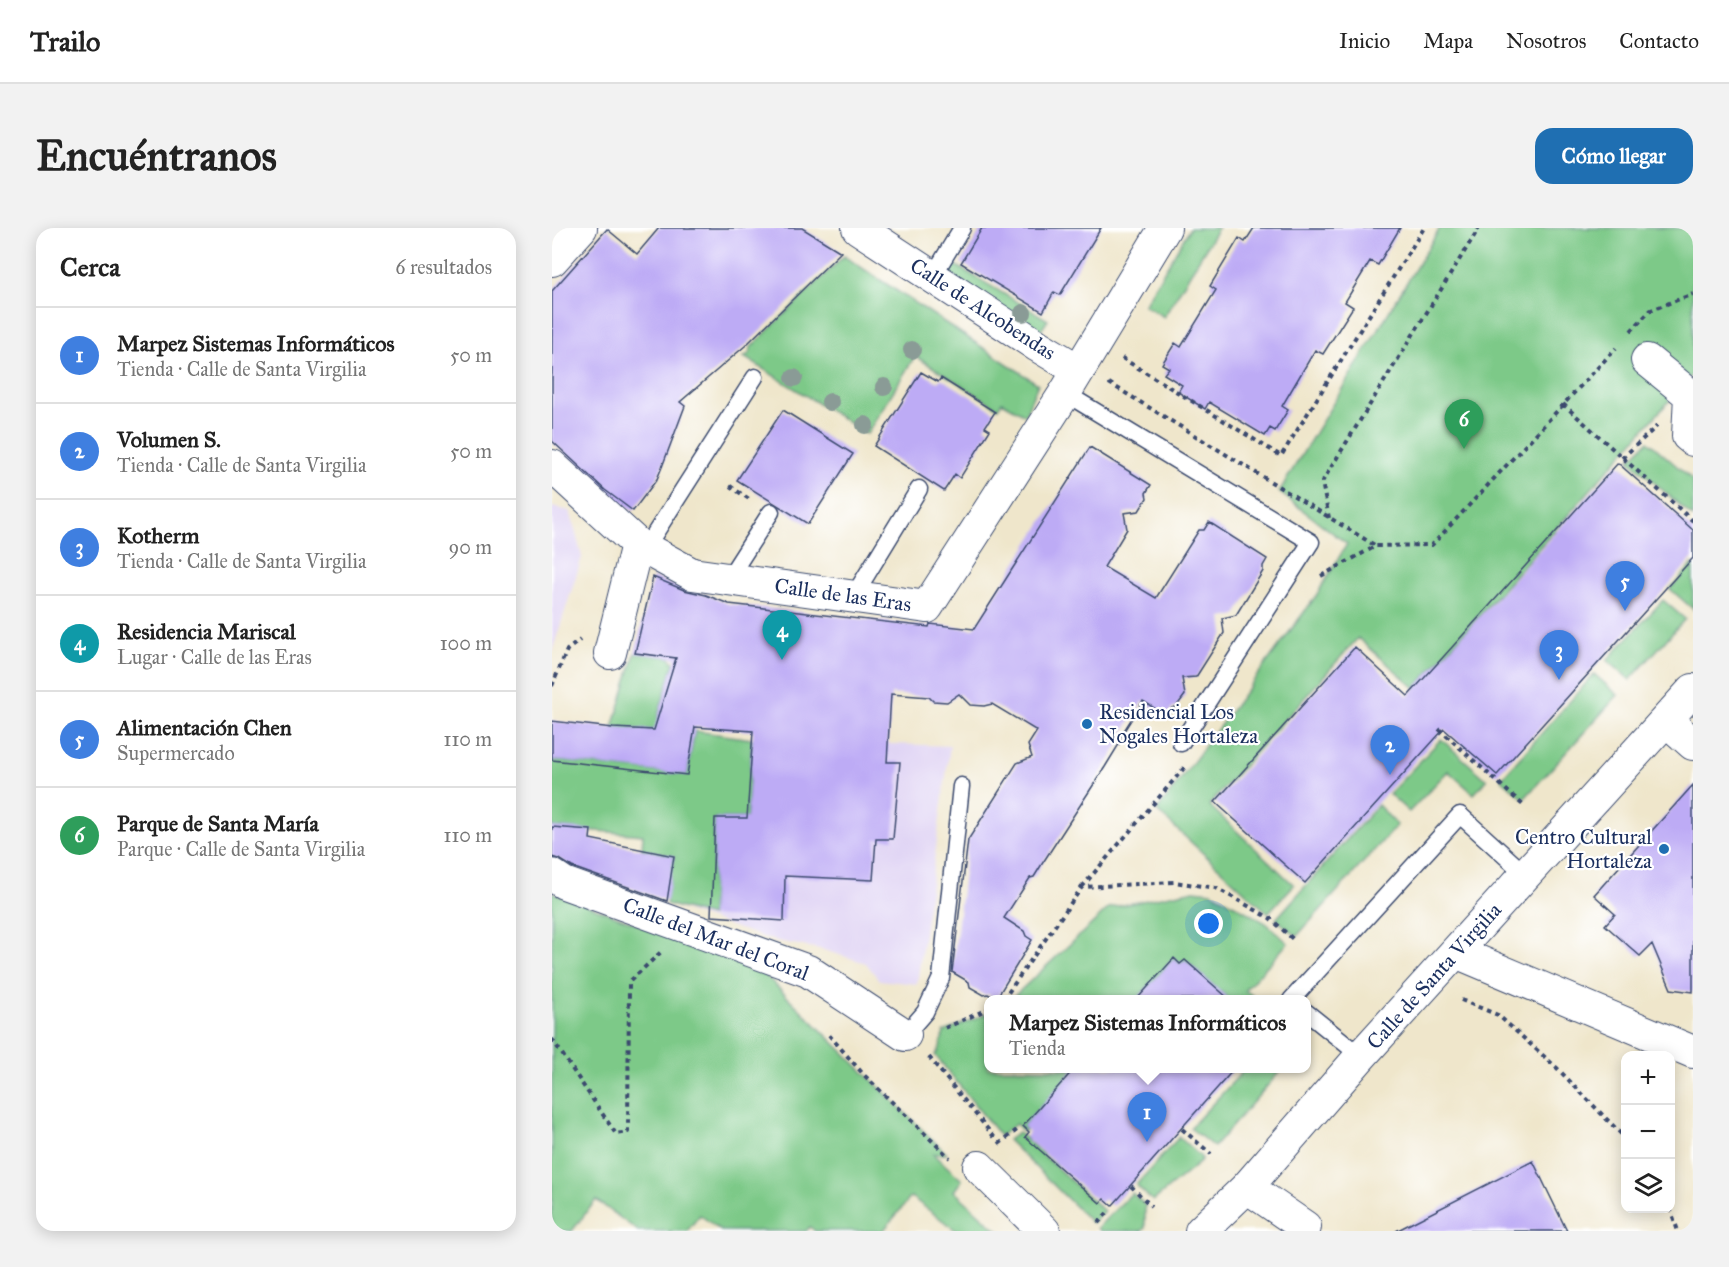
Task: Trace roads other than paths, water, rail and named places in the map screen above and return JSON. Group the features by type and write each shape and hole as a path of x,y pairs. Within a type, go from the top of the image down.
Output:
{"street":[{"path":"552,260 581,228"},
{"path":"1072,381 1165,228"},
{"name":"Calle de Alcobendas","path":"869,231 1038,346 1072,381"},
{"path":"1647,360 1691,395 1688,436 1693,440"},
{"name":"Calle de las Eras","path":"552,466 641,547 692,574 927,607 1072,381"},
{"path":"610,653 641,547"},
{"name":"Calle de Santa Virgilia","path":"1201,1231 1247,1187 1361,1056 1693,690"},
{"path":"1666,720 1693,744"},
{"name":"Calle del Mar del Coral","path":"552,875 564,883 808,971 905,1035"},
{"path":"1456,952 1693,1052"},
{"path":"967,1165 1044,1231"},
{"path":"1247,1187 1305,1227"}],"lane":[{"path":"933,276 962,228"},
{"path":"641,547 755,377"},
{"path":"1072,381 1311,542 1181,743"},
{"path":"853,597 919,489"},
{"path":"728,579 764,508"},
{"path":"905,1035 925,1012 941,978 961,786"},
{"path":"1295,995 1460,815 1526,875"},
{"path":"1311,1016 1361,1056"}],"place":[{"name":"Parque de Santa María","path":"1464,449"},
{"name":"Alimentación Chen","path":"1625,611"},
{"name":"Residencia Mariscal","path":"782,660"},
{"name":"Kotherm","path":"1559,680"},
{"name":"Residencial Los Nogales Hortaleza","path":"1087,724"},
{"name":"Volumen S.","path":"1390,775"},
{"name":"Centro Cultural Hortaleza","path":"1664,849"},
{"name":"Marpez Sistemas Informáticos","path":"1147,1142"}]}
